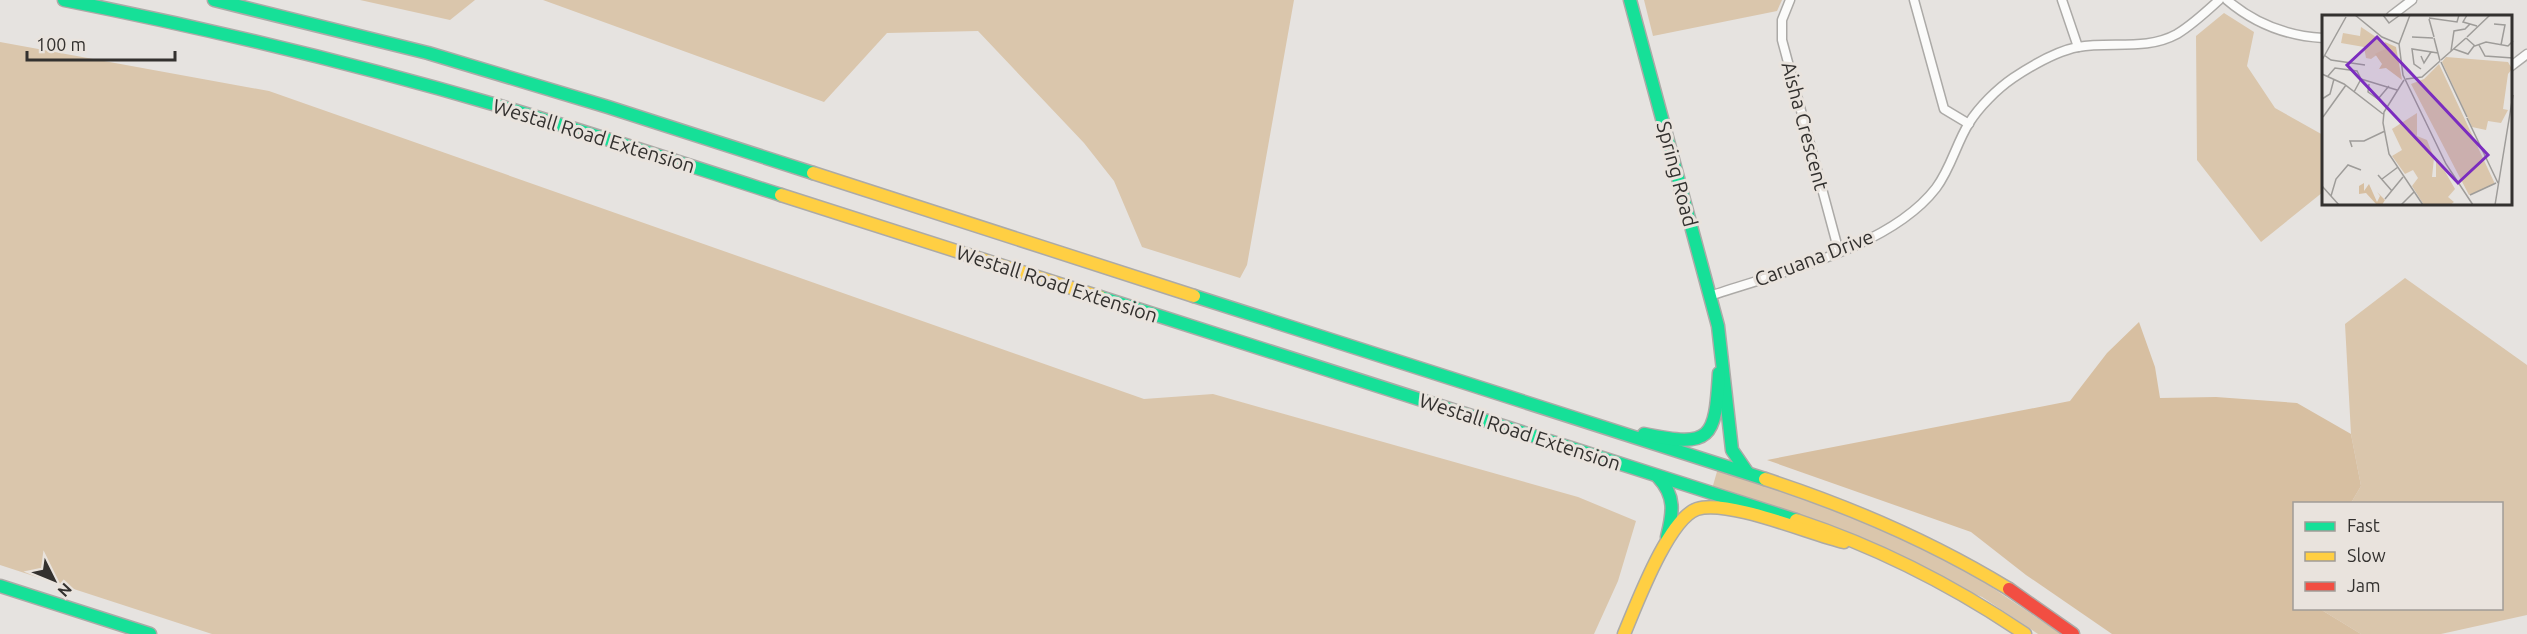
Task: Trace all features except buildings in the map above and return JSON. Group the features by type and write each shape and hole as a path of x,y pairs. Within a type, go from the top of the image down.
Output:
{"main road":[{"name":"Westall Road Extension","path":"64,0 283,48 503,107 1817,527 1869,547 1940,580 2025,634"},
{"name":"Westall Road Extension","path":"214,0 365,36 528,82 1748,472 1827,499 1887,523 1951,553 2028,600 2073,634"},
{"name":"Spring Road","path":"1630,0 1710,296 1721,348 1732,450 1748,472"},
{"name":"Spring Road","path":"1582,419 1676,441 1688,442 1703,438 1713,426 1715,418 1721,348"},
{"path":"1659,477 1670,489 1673,504 1667,541"},
{"path":"1625,634 1667,541 1689,514 1696,509 1744,513 1826,539 1869,547"},
{"path":"0,585 150,634"}],"street":[{"name":"Aisha Crescent","path":"1790,0 1782,20 1782,40 1839,252"},
{"path":"1914,0 1944,108 1969,124"},
{"path":"2062,0 2078,47"},
{"name":"Caruana Drive","path":"1710,296 1839,252 1892,226 1913,212 1936,189 1950,167 1969,124 1986,102 2012,79 2044,60 2078,47 2148,44 2175,35 2219,0"},
{"path":"2227,0 2268,26 2297,35 2322,38"},
{"path":"2392,15 2412,0"},
{"path":"2512,66 2527,54"}],"shaded area":[{"path":"360,0 475,0 450,20"},
{"path":"543,0 1294,0 1247,265 1240,278 1142,247 1114,181 1084,143 978,31 887,33 824,102"},
{"path":"1644,0 1782,0 1777,11 1653,36"},
{"path":"2224,13 2254,32 2247,66 2275,108 2322,134 2322,193 2261,242 2197,160 2196,36"},
{"path":"0,42 269,91 1144,399 1213,394 1578,497 1636,521 1618,581 1594,634 212,634 0,565"},
{"path":"2405,278 2527,365 2527,615 2441,634 2361,634 2322,610 2503,610 2503,502 2352,502 2361,486 2351,434 2345,324"},
{"path":"2139,322 2155,367 2160,398 2216,397 2297,403 2351,434 2361,486 2352,502 2293,502 2293,610 2322,610 2361,634 2112,634 2026,575 1971,532 1767,460 2070,401 2107,353"},
{"path":"1718,468 1868,521 1969,572 2061,634 2038,634 1982,597 1712,489"}],"traffic: fast":[{"path":"64,0 229,35 392,76 535,117 781,195"},
{"path":"214,0 428,53 608,107 813,173"},
{"path":"1630,0 1718,326 1732,450 1747,472"},
{"path":"1194,296 1765,479"},
{"path":"1100,297 1796,520"},
{"path":"1644,434 1684,440 1697,438 1706,433 1715,412 1719,373"},
{"path":"1658,477 1668,491 1672,505 1667,537"},
{"path":"0,586 150,634"}],"traffic: slow":[{"path":"813,173 1194,296"},
{"path":"781,195 1100,297"},
{"path":"1765,479 1829,501 1890,527 1950,556 2009,589"},
{"path":"1624,634 1664,546 1686,516 1697,509 1711,507 1748,513 1844,542"},
{"path":"1796,520 1856,542 1915,569 1971,600 2025,634"}],"traffic: jam":[{"path":"2009,589 2073,634"}]}
